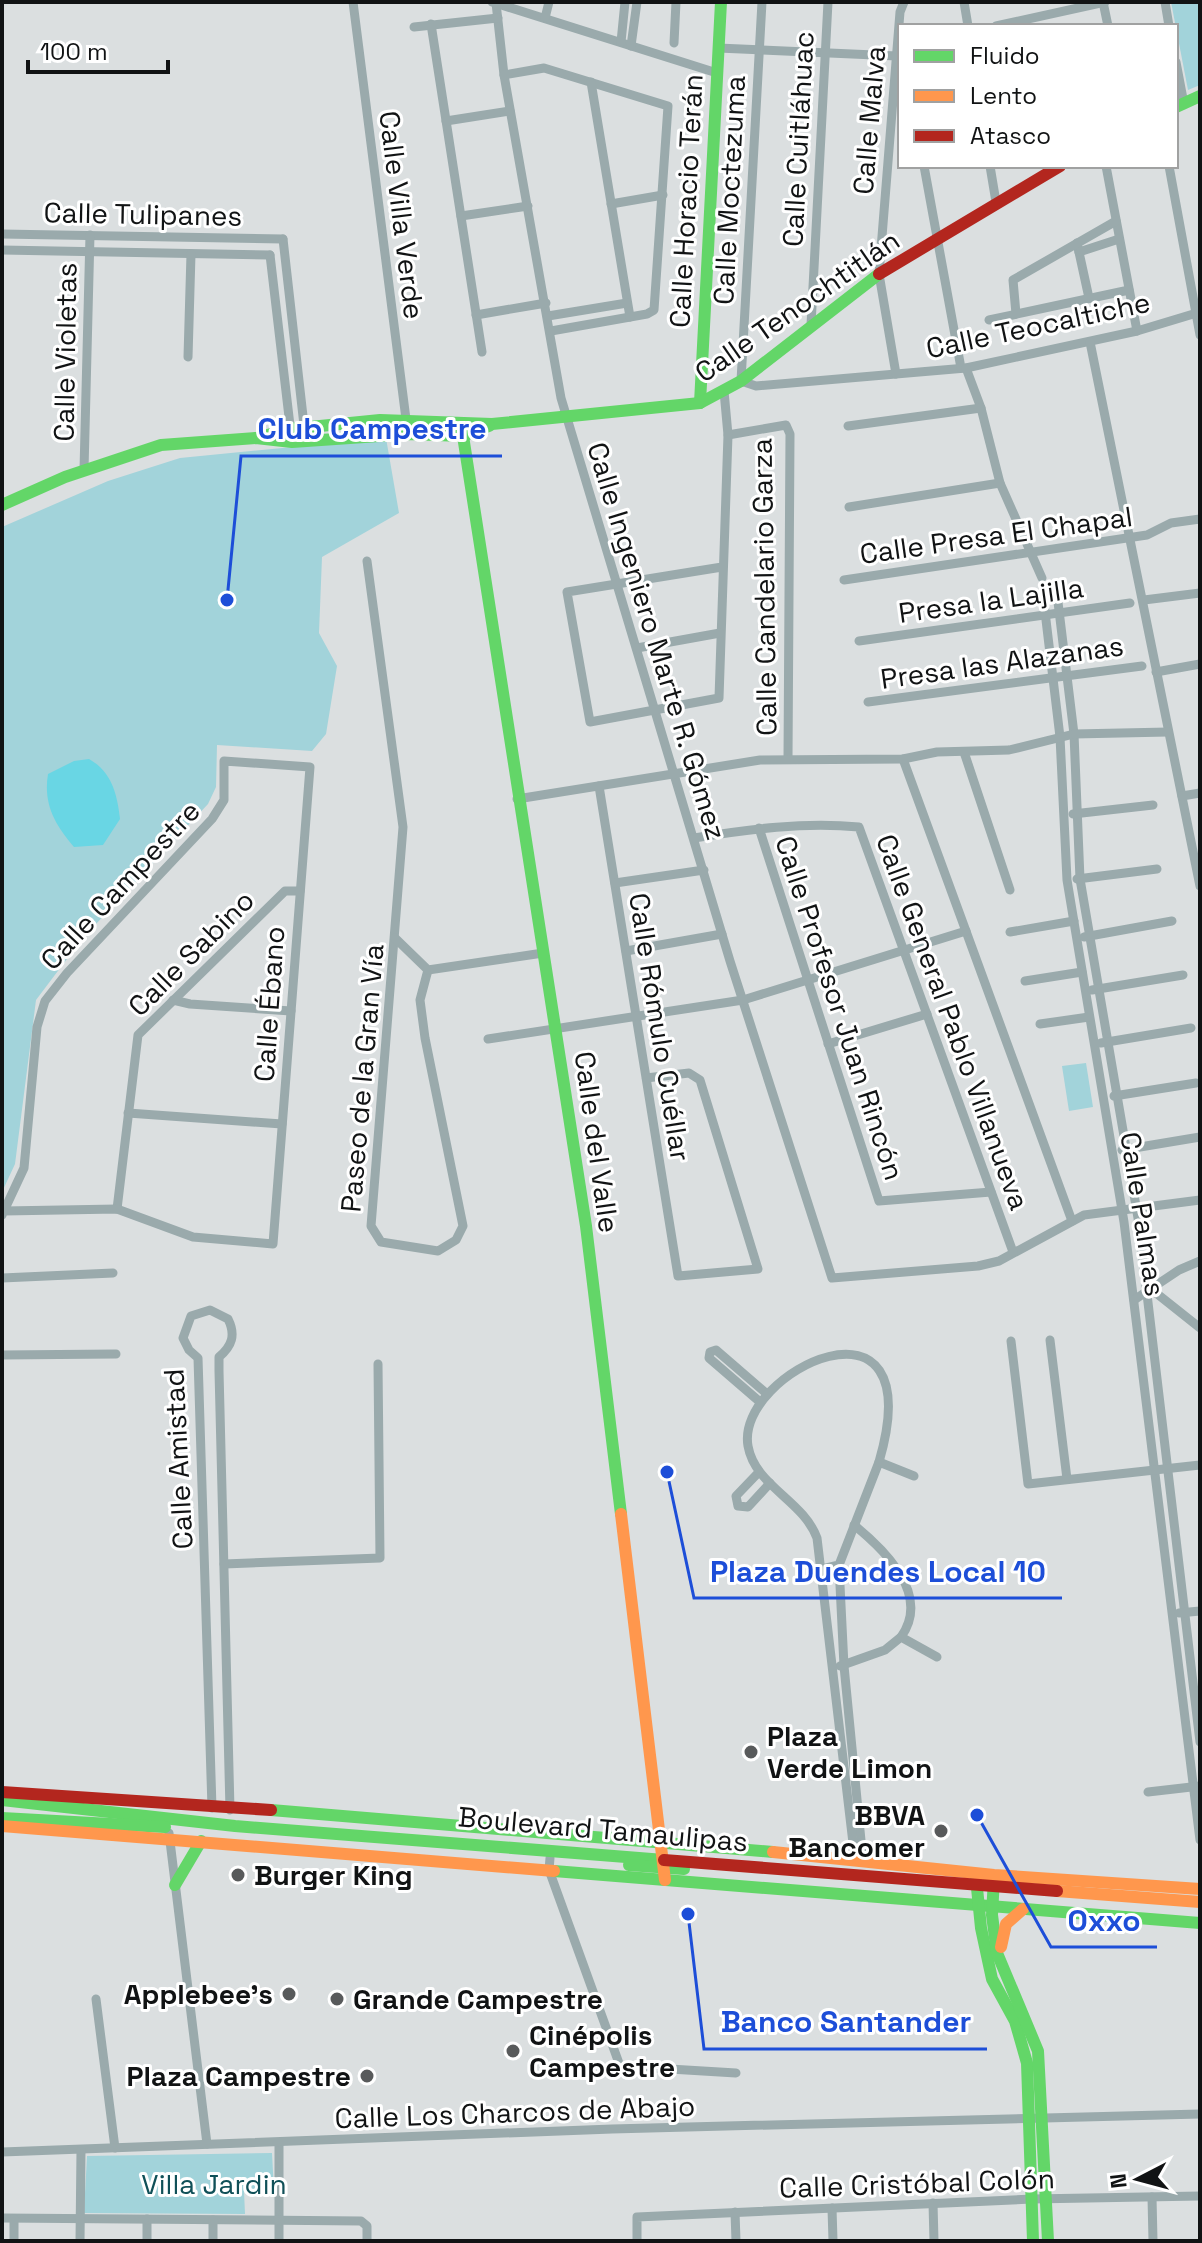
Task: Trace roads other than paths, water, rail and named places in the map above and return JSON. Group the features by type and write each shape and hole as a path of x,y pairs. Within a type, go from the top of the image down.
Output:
{"street":[{"name":"Calle Villa Verde","path":"353,2 408,434"},
{"path":"545,18 549,2"},
{"path":"621,42 625,2"},
{"path":"631,46 637,2"},
{"path":"674,43 676,2"},
{"name":"Calle Horacio Terán","path":"700,403 721,2"},
{"name":"Calle Moctezuma","path":"741,381 762,2"},
{"name":"Calle Cuitláhuac","path":"811,325 828,2"},
{"path":"964,2 968,24"},
{"path":"1004,24 1104,2 1108,24"},
{"path":"1165,2 1169,24"},
{"path":"494,3 526,7 545,18 717,73"},
{"name":"Calle Ingeniero Marte R. Gómez","path":"494,3 510,111 567,418 722,934 832,1278 978,1266 999,1261 1013,1252"},
{"path":"1042,15 1043,24"},
{"path":"414,27 498,18"},
{"path":"431,24 482,352"},
{"path":"718,48 898,57"},
{"name":"Calle Malva","path":"896,374 879,274 898,57"},
{"path":"504,75 544,68 668,106 657,304 647,314 551,331"},
{"path":"591,82 630,317"},
{"path":"1178,84 1180,106 1200,96"},
{"path":"446,121 510,111"},
{"path":"924,168 963,368 981,408 1000,483 1042,578"},
{"path":"990,168 996,202"},
{"name":"Calle Tenochtitlán","path":"462,430 492,424 700,403 741,381 879,274 1056,168"},
{"path":"1106,168 1137,331"},
{"path":"1169,168 1200,335"},
{"path":"611,204 663,195"},
{"path":"461,216 528,206"},
{"path":"1016,314 1013,280 1078,248 1116,221"},
{"name":"Calle Tulipanes","path":"2,234 283,239"},
{"name":"Calle Violetas","path":"84,470 90,235"},
{"path":"283,239 298,435"},
{"path":"283,239 270,255 298,435"},
{"path":"1078,248 1119,239"},
{"path":"1078,248 1089,298"},
{"name":"Calle Tulipanes","path":"2,250 270,255"},
{"path":"188,357 191,254"},
{"path":"989,320 1129,290"},
{"path":"476,315 546,303"},
{"path":"548,316 627,303"},
{"name":"Calle Teocaltiche","path":"741,381 756,386 963,368 1137,331 1198,312"},
{"path":"1090,342 1132,537 1168,732 1198,863 1200,886"},
{"path":"722,567 567,592 590,722 719,698 728,435 724,391"},
{"path":"848,426 981,408"},
{"path":"298,435 406,420 462,430"},
{"name":"Calle Candelario Garza","path":"728,435 786,425 790,434 788,758"},
{"path":"2,505 84,470 161,445 298,435 462,430"},
{"name":"Calle del Valle","path":"462,430 590,1256 662,1863"},
{"path":"849,507 1000,483"},
{"name":"Calle Presa El Chapal","path":"844,580 1147,535 1171,523 1200,519"},
{"name":"Paseo de la Gran Vía","path":"367,561 403,827 371,1226 381,1242 438,1251 456,1240 463,1226 425,1038 420,1000 428,970"},
{"path":"1144,600 1200,593"},
{"name":"Calle Palmas","path":"1057,594 1074,734 1080,879 1149,1291 1200,1742"},
{"name":"Calle Palmas","path":"1043,595 1060,737 1067,880 1122,1209 1172,1614 1197,1786 1200,1840"},
{"name":"Presa la Lajilla","path":"859,641 1130,603"},
{"path":"637,648 720,633"},
{"path":"1156,672 1200,664"},
{"name":"Presa las Alazanas","path":"868,702 1142,666"},
{"path":"517,799 788,758 903,759 937,752 1009,750 1074,734 1168,732"},
{"path":"964,752 1010,890"},
{"path":"903,759 1072,1221"},
{"name":"Calle Campestre","path":"3,1213 24,1168 37,1027 45,1001 67,973 212,819 224,800 224,761 310,767"},
{"name":"Calle Ébano","path":"117,1209 193,1237 273,1244 310,767"},
{"name":"Calle Rómulo Cuéllar","path":"599,786 626,951 646,1078 678,1276 758,1269 696,1075 689,1073 646,1078"},
{"path":"1182,796 1200,793"},
{"path":"1064,815 1153,805"},
{"name":"Calle General Pablo Villanueva","path":"694,838 759,828 824,824 859,827 1013,1252"},
{"name":"Calle Profesor Juan Rincón","path":"759,828 879,1201 991,1192"},
{"path":"1067,880 1157,869"},
{"path":"615,883 704,870"},
{"name":"Calle Sabino","path":"117,1209 138,1035 285,891 300,891"},
{"path":"1010,932 1074,921"},
{"path":"1077,939 1172,921"},
{"path":"488,1039 743,1000 966,931"},
{"path":"626,951 722,934"},
{"path":"395,938 428,970 543,953"},
{"path":"1025,981 1082,972"},
{"path":"1085,991 1183,975"},
{"path":"173,1000 190,1004 291,1011"},
{"path":"828,1044 927,1014"},
{"path":"1040,1024 1089,1017"},
{"path":"1094,1044 1191,1028"},
{"path":"1102,1098 1196,1083"},
{"path":"128,1113 282,1124"},
{"path":"1111,1152 1200,1137"},
{"path":"1013,1252 1084,1215 1200,1200"},
{"path":"3,1213 117,1209"},
{"path":"1134,1300 1200,1261"},
{"path":"2,1278 113,1273"},
{"path":"1149,1291 1200,1328"},
{"name":"Calle Amistad","path":"212,1808 198,1358 183,1338 185,1325 198,1312 210,1310 221,1313 232,1327 228,1349 219,1357 230,1810"},
{"path":"1050,1340 1067,1479"},
{"path":"1011,1341 1028,1484 1200,1465"},
{"path":"840,1352 857,1354 873,1361 885,1377 890,1398 890,1423 879,1462 839,1565 859,1860 832,1667 822,1569 811,1523 759,1472 747,1444 747,1428 767,1394 819,1358 840,1352"},
{"path":"2,1355 116,1354"},
{"path":"198,1358 208,1360 219,1357"},
{"path":"224,1564 380,1558 378,1364"},
{"path":"760,1402 739,1377 767,1394"},
{"path":"879,1462 914,1476"},
{"path":"759,1472 736,1496 738,1506 748,1507 770,1483"},
{"path":"202,1502 222,1501"},
{"path":"832,1667 844,1666 885,1650 901,1637 911,1619 906,1586 886,1553 854,1525"},
{"path":"822,1569 839,1565"},
{"path":"1172,1614 1200,1611"},
{"path":"901,1637 937,1657"},
{"path":"207,1642 226,1642"},
{"path":"212,1781 229,1781"},
{"path":"1148,1792 1197,1786"},
{"path":"2,1792 94,1802 212,1808 550,1853 662,1863 859,1860 918,1873"},
{"name":"Boulevard Tamaulipas","path":"2,1800 94,1802 168,1828 246,1840 550,1853"},
{"path":"55,1819 81,1817 94,1802"},
{"name":"Boulevard Tamaulipas","path":"2,1818 550,1853 993,1890 1200,1911"},
{"path":"2,1826 168,1828 201,1841 246,1840"},
{"path":"168,1828 207,2144"},
{"path":"175,1885 201,1841"},
{"path":"550,1853 620,2066 736,2073"},
{"name":"Boulevard Tamaulipas","path":"662,1863 918,1873 977,1889"},
{"path":"1048,2241 1036,2117 1022,2038 992,1979 977,1889 993,1890 1023,1909 1200,1923"},
{"path":"1135,1891 1200,1889"},
{"path":"993,1890 999,1962 1031,2026 1038,2051 1033,2241"},
{"name":"Boulevard Tamaulipas","path":"993,1890 1135,1891 1200,1902"},
{"path":"999,1962 1006,1924 1023,1909"},
{"path":"96,1999 115,2148"},
{"name":"Calle Los Charcos de Abajo","path":"2,2152 279,2144 612,2129 1200,2114"},
{"path":"279,2144 279,2241"},
{"path":"80,2241 81,2150"},
{"name":"Calle Cristóbal Colón","path":"637,2241 637,2217 1032,2199 1200,2196"},
{"path":"1152,2197 1153,2241"},
{"path":"933,2203 934,2241"},
{"path":"832,2208 833,2241"},
{"path":"735,2212 736,2241"},
{"path":"2,2218 361,2221 367,2226 367,2241"},
{"path":"14,2219 14,2241"},
{"path":"147,2219 147,2241"},
{"path":"213,2220 213,2241"}],"water":[{"path":"89,759 103,770 112,784 120,819 103,845 74,847 52,814 47,795 48,774 74,761"}],"place":[{"name":"Club Campestre","path":"227,600"},
{"name":"Plaza Duendes Local 10","path":"667,1472"},
{"name":"Plaza Verde Limon","path":"751,1752"},
{"name":"Oxxo","path":"977,1815"},
{"name":"BBVA Bancomer","path":"941,1831"},
{"name":"Burger King","path":"238,1875"},
{"name":"Banco Santander","path":"688,1914"},
{"name":"Applebee's","path":"289,1994"},
{"name":"Grande Campestre","path":"337,1999"},
{"name":"Cinépolis Campestre","path":"513,2051"},
{"name":"Plaza Campestre","path":"367,2076"}],"park label":[{"name":"Villa Jardin","path":"214,2184"}]}
